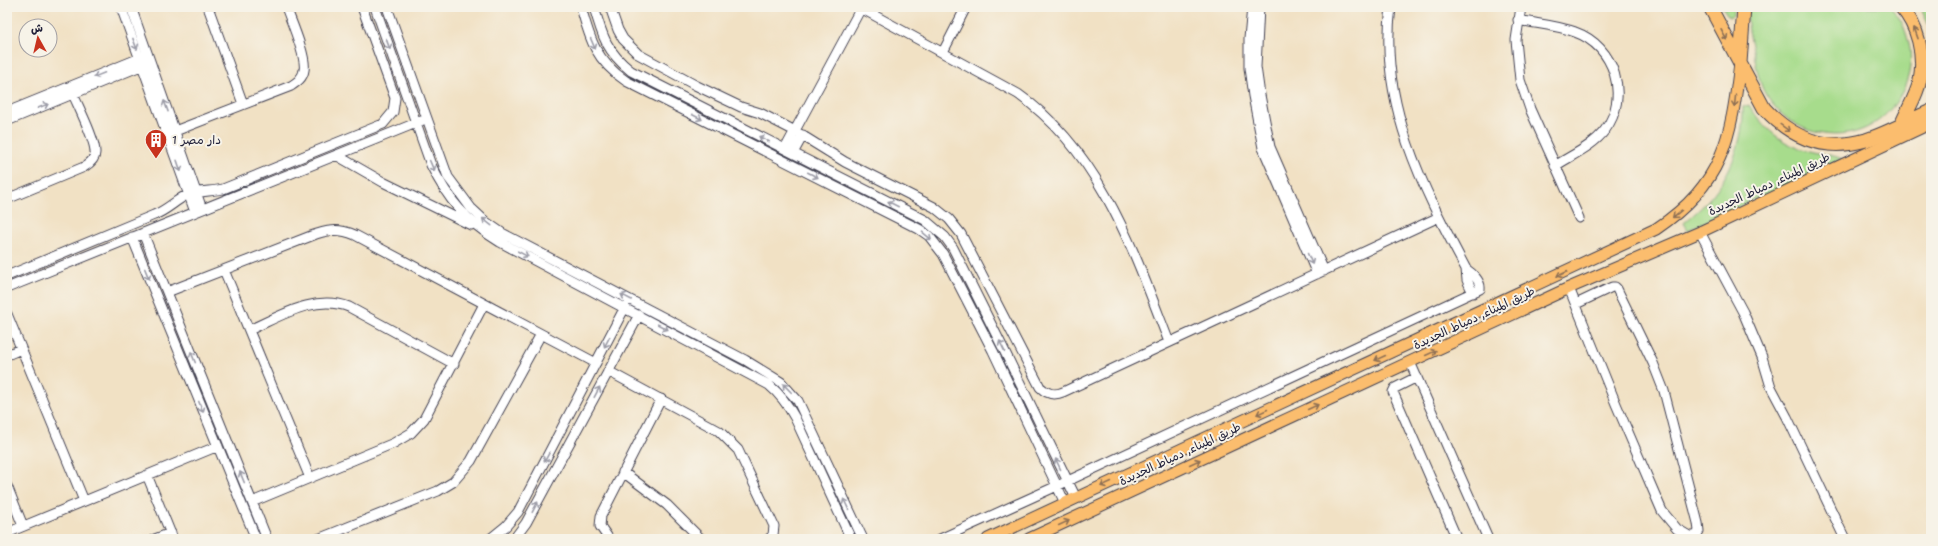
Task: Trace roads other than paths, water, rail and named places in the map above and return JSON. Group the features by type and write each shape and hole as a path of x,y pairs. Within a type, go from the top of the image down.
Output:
{"highway":[{"path":"1710,7 1764,108 1776,121 1790,132 1808,140 1828,144 1848,144 1867,139 1931,111"},
{"path":"1740,63 1744,7"},
{"path":"1901,7 1912,23 1918,36 1922,66 1915,94 1902,123"}],"main road":[{"name":"طريق الميناء, دمياط الجديدة","path":"988,539 1597,257 1656,229 1671,220 1696,196 1708,179 1724,150 1734,112 1740,63"},
{"name":"طريق الميناء, دمياط الجديدة","path":"1029,539 1569,288 1700,232 1931,123"},
{"path":"1163,458 1161,466 1164,471 1169,474"},
{"path":"1148,465 1155,471 1156,480"}],"street":[{"path":"121,7 175,131 193,193"},
{"path":"131,7 145,60 199,210"},
{"path":"208,7 243,104"},
{"path":"175,131 296,83 303,74 304,60 286,7"},
{"path":"7,276 154,216 193,193 215,191 227,187 383,124 389,119 393,112 395,98 362,7"},
{"path":"375,7 431,165 440,184 461,212 482,230"},
{"path":"387,7 448,177 471,208 486,222 502,233 685,328 771,375 790,391 803,412 863,539"},
{"path":"581,7 594,49 603,62 620,77 919,229 933,240 943,254 983,331 1057,486 1071,501"},
{"path":"594,7 606,44 613,55 631,71 925,220 945,237 953,248 1002,346 1067,482 1071,501"},
{"path":"610,7 618,30 623,39 638,54 695,85 741,107 760,113 799,133 845,162 934,207 949,219 961,234 1040,387 1048,393 1058,394 1439,217"},
{"path":"943,52 966,7"},
{"path":"1252,7 1249,46 1250,82 1263,148 1320,272"},
{"path":"1259,7 1256,67 1270,147 1320,272"},
{"path":"940,539 1067,482 1473,293 1467,280 1466,269 1439,217 1413,157 1395,101 1389,60 1388,38 1391,7"},
{"path":"1521,7 1518,20 1517,60 1524,95 1579,218"},
{"path":"789,151 860,8 943,52 1026,99 1052,122 1076,150 1097,181 1121,223 1170,342"},
{"path":"1518,20 1575,32 1590,39 1603,51 1612,65 1617,82 1616,106 1604,131 1592,143 1555,166"},
{"path":"7,121 73,94 145,60"},
{"path":"7,112 145,60"},
{"path":"7,198 84,167 93,159 95,153 93,141 73,94"},
{"path":"7,288 426,119"},
{"path":"336,155 390,186 482,230 769,385 784,398 795,418 851,539"},
{"path":"167,292 318,233 330,230 342,230 355,234 596,363"},
{"path":"1700,232 1743,312 1762,357 1768,380 1788,417 1845,539"},
{"path":"143,233 267,539"},
{"path":"132,238 256,539"},
{"path":"224,270 310,478"},
{"path":"1569,288 1616,404 1662,511 1677,529 1687,536 1696,536 1699,531 1698,523 1664,391 1653,363 1617,289 1612,287 1576,304"},
{"path":"249,330 310,304 336,303 349,307 454,364"},
{"path":"252,502 394,443 411,433 424,420 484,304"},
{"path":"490,539 506,526 518,512 625,307"},
{"path":"7,314 84,501"},
{"path":"516,538 526,523 639,315"},
{"path":"680,337 685,328"},
{"path":"318,539 438,491 460,476 471,462 541,334"},
{"path":"7,355 21,349"},
{"path":"1410,362 1418,377 1488,539"},
{"path":"608,371 719,431 738,450 774,526 773,535 770,539"},
{"path":"1418,377 1395,388 1393,392 1457,539"},
{"path":"609,539 600,526 600,516 661,399"},
{"path":"7,533 218,446"},
{"path":"624,472 667,505 701,539"},
{"path":"147,475 172,536 155,539"},
{"path":"7,486 23,526"}],"place":[{"name":"دار مصر 1","path":"156,160"}]}
